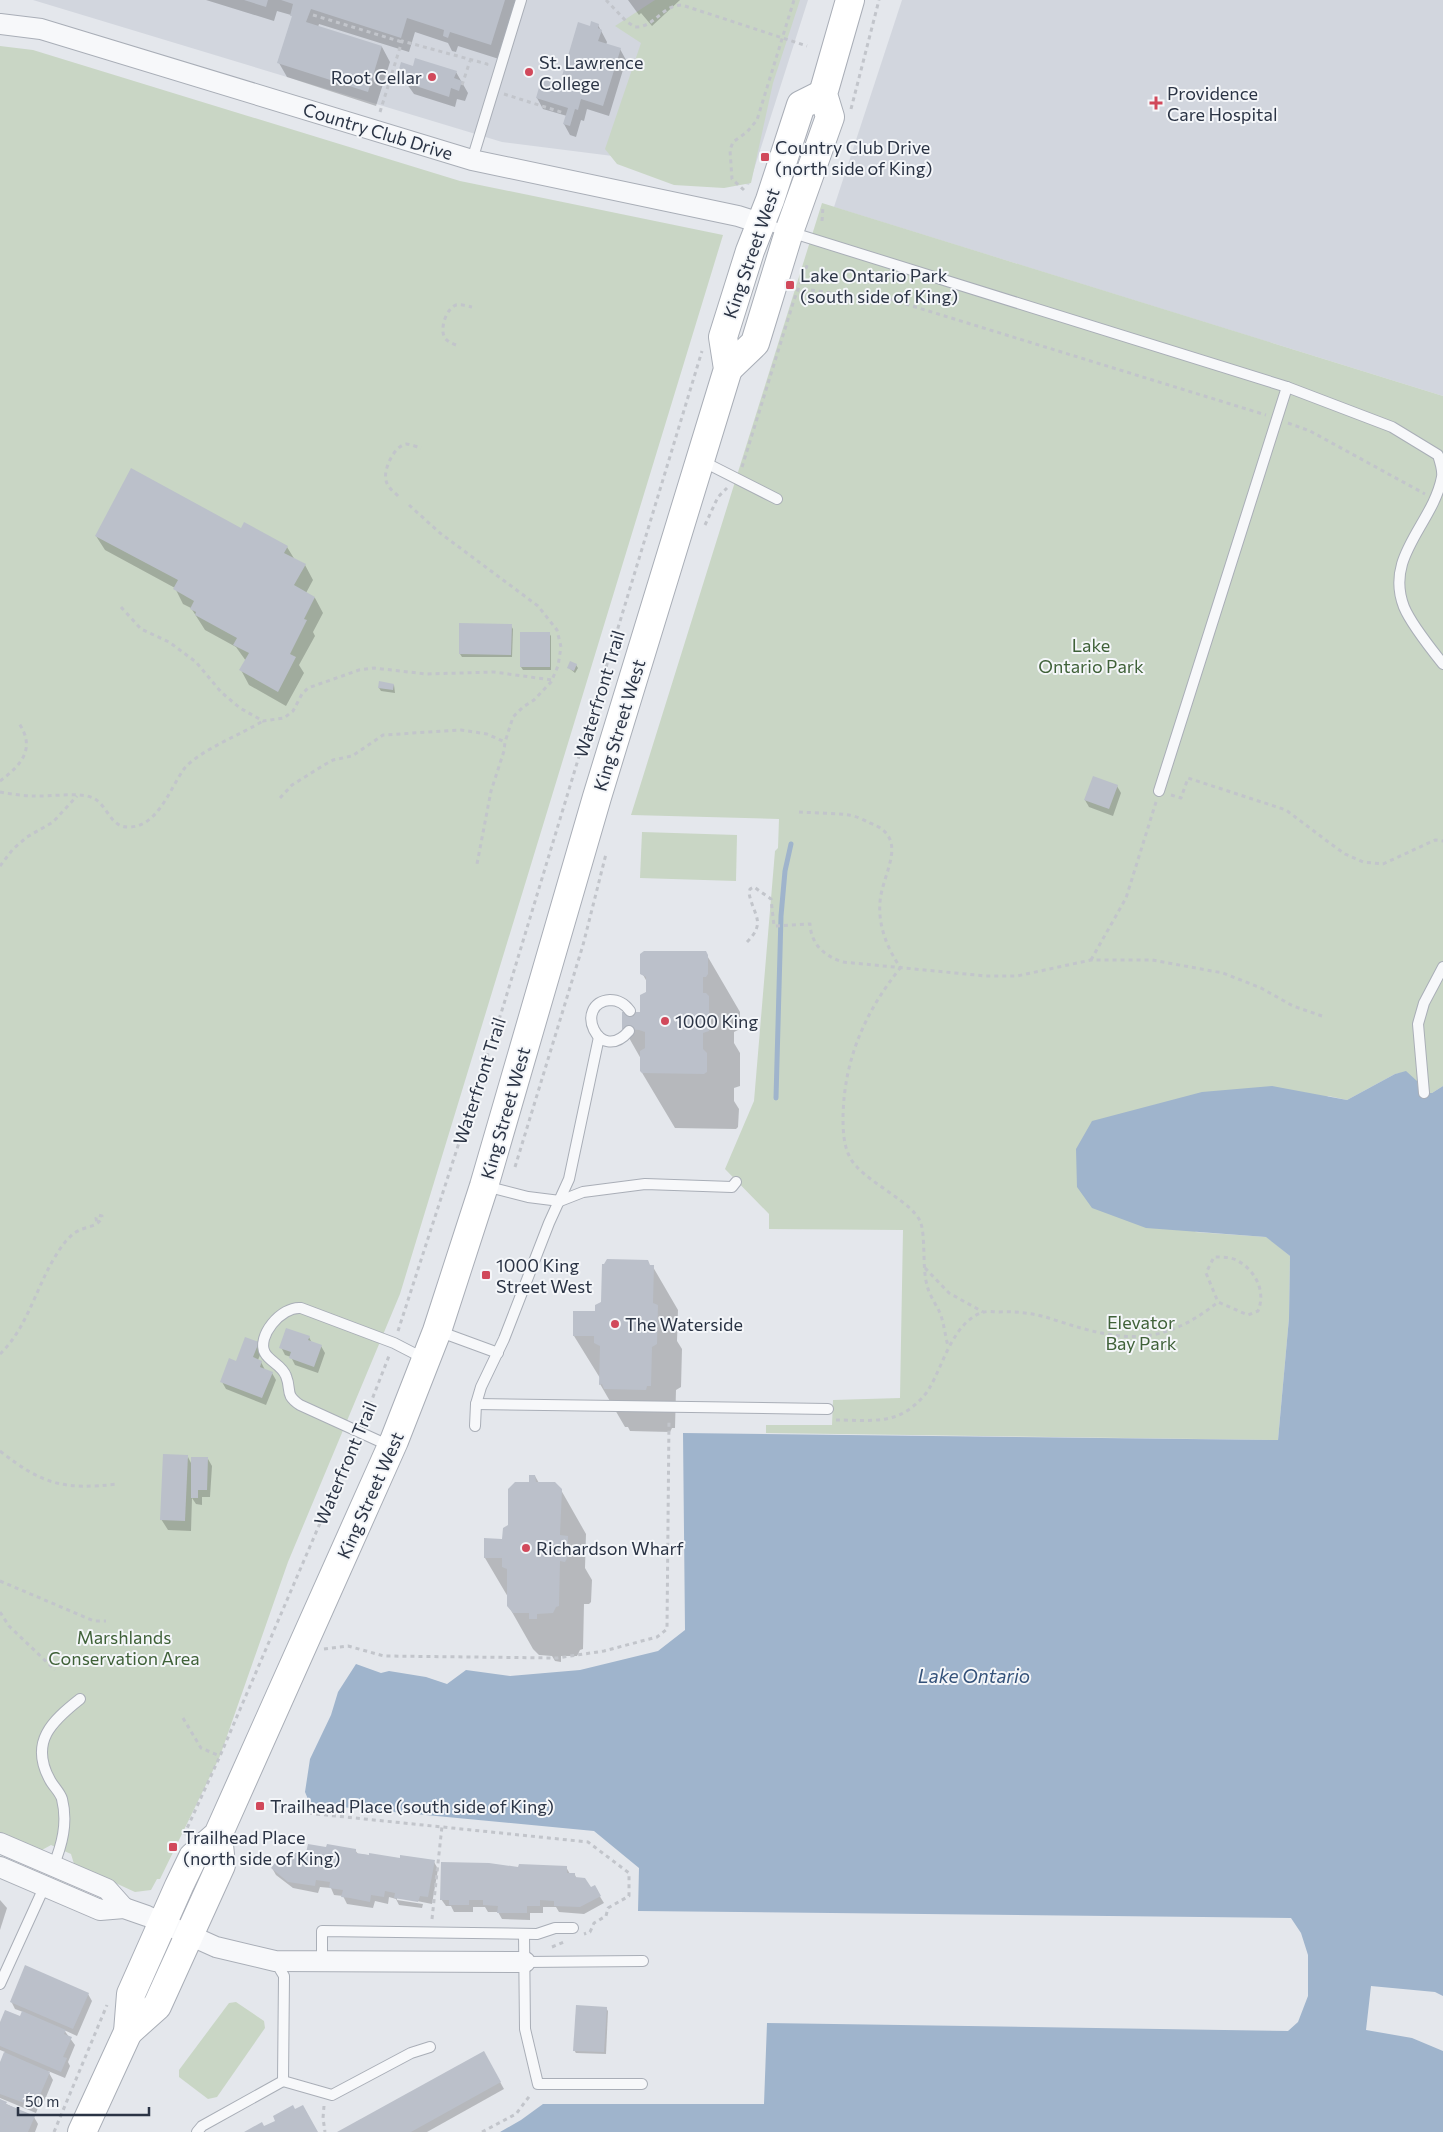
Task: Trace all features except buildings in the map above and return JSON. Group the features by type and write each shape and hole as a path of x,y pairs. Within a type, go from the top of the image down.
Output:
{"main road":[{"path":"823,94 850,0"},
{"name":"King Street West","path":"82,2132 128,2032 131,1994 193,1857 218,1834 391,1447 438,1331 484,1186 600,788 728,369 723,337 801,105 823,94 830,116 789,232 754,343 728,369"},
{"name":"King Street West","path":"128,2032 157,2006 221,1865 218,1834"}],"street":[{"name":"Country Club Drive","path":"0,24 41,29 472,160 738,216 760,223"},
{"path":"0,1843 108,1889 124,1908"},
{"path":"0,1867 100,1910 124,1908 216,1947 275,1961 525,1962"}],"lane":[{"path":"472,160 521,0"},
{"path":"760,223 1287,387 1392,427 1438,455 1442,476 1434,499 1403,558 1399,585 1405,607 1443,664"},
{"path":"1159,791 1287,387"},
{"path":"700,460 777,499"},
{"path":"1424,1093 1418,1024 1424,1003 1443,967"},
{"path":"629,1031 619,1040 612,1041 599,1037 594,1032 591,1020 595,1008 606,1000 620,1002 630,1011"},
{"path":"475,1426 476,1404 481,1387 498,1353 569,1179 599,1037"},
{"path":"484,1186 528,1197 560,1201 583,1192 645,1184 732,1187 736,1182"},
{"path":"391,1447 300,1405 291,1398 288,1394 286,1376 282,1369 266,1355 264,1349 266,1336 272,1322 280,1314 295,1307 310,1310 356,1330 394,1343 426,1360"},
{"path":"438,1331 498,1353"},
{"path":"476,1404 828,1415"},
{"path":"0,1984 54,1865 66,1821 62,1797 50,1780 42,1761 43,1738 64,1712 80,1699"},
{"path":"322,1961 322,1931 536,1934 555,1928 573,1928"},
{"path":"524,1934 525,2029 538,2084 642,2084"},
{"path":"275,1961 284,1976 283,2080"},
{"path":"525,1962 643,1961"},
{"path":"197,2132 202,2126 283,2080 332,2095 410,2053 430,2047"}],"path":[{"path":"606,0 626,21 635,27 646,25 670,6 682,5 807,46"},
{"path":"744,190 732,179 730,150 733,142 747,132 757,120 794,0"},
{"path":"313,15 402,42 487,64 480,86 564,113"},
{"path":"380,112 402,42"},
{"path":"462,86 470,60"},
{"path":"802,288 856,296 883,297 1277,418 1310,431 1434,499"},
{"path":"456,345 448,341 444,335 443,327 449,309 454,305 461,304 472,307"},
{"name":"Waterfront Trail","path":"183,1837 220,1756 359,1432 394,1343 503,1007 704,344"},
{"path":"398,496 388,486 385,479 387,466 399,447 405,444 421,448"},
{"path":"409,505 440,533 538,606 558,630 561,647 558,666 552,680 546,690 513,717 489,799 477,864"},
{"path":"121,607 141,629 169,642 192,658 221,692 240,708 264,721"},
{"path":"0,792 36,796 77,796 95,799 119,825 128,828 140,825 151,819 186,767 208,752 264,721 284,718 293,711 302,694 308,688 359,670 374,668 426,674 494,672 552,680"},
{"path":"0,781 13,770 27,748 28,738 18,722"},
{"path":"280,798 292,785 324,765 333,760 357,754 383,735 461,730 487,734 505,742"},
{"path":"1092,960 1126,898 1159,791 1181,798 1188,778 1286,810 1330,844 1345,854 1363,862 1383,864 1435,840 1443,840"},
{"path":"0,866 13,849 27,837 53,822 77,796"},
{"path":"799,812 850,815 878,826 890,836 892,850 881,889 880,918 889,949 901,967"},
{"path":"748,942 757,930 758,924 750,898 749,891 751,887 757,888 771,899 774,926 810,924 814,942 825,954 834,959 852,964 986,976 1017,976 1092,960 1152,960 1223,974 1261,988 1293,1006 1322,1016"},
{"path":"901,967 873,1006 855,1046 845,1078 843,1130 850,1158 856,1167 882,1189 908,1206 920,1222 927,1285 940,1314 948,1347"},
{"path":"0,1354 14,1337 63,1245 76,1232 97,1224"},
{"path":"1214,1257 1237,1260 1252,1273 1260,1287 1262,1301 1258,1311 1248,1314 1218,1302 1206,1273 1208,1266 1214,1257"},
{"path":"925,1267 949,1293 983,1312 1021,1311 1108,1336 1143,1337 1172,1331 1198,1319 1218,1302"},
{"path":"828,1415 884,1419 900,1415 915,1404 930,1388 948,1347 966,1323 983,1312"},
{"path":"348,1646 384,1656 557,1658 604,1651 657,1637 667,1629 669,1420 679,1420"},
{"path":"0,1451 31,1474 57,1484 86,1487 118,1484"},
{"path":"0,1581 94,1620 106,1621"},
{"path":"0,1612 9,1626 55,1670"},
{"path":"184,1718 201,1748 220,1756"},
{"path":"277,1807 287,1811 588,1842 628,1873 629,1896 608,1908 606,1916 594,1923 590,1932 582,1935"},
{"path":"430,1932 442,1826"},
{"path":"549,1949 566,1941"},
{"path":"54,2132 109,2002"},
{"path":"482,2132 516,2114 538,2084"},
{"path":"326,2132 323,2118 328,2093"}],"shaded area":[{"name":"St. Lawrence College","path":"33,0 808,0 749,185 660,162 502,142"},
{"name":"Providence Care Hospital","path":"902,0 1443,0 1443,396 834,207"}],"green space":[{"path":"655,0 800,0 773,83 751,183 724,188 674,185 617,164 605,149 641,43 615,26"},
{"name":"Marshlands Conservation Area","path":"0,46 33,50 460,181 723,235 400,1294 288,1562 220,1756 160,1879 157,1879 151,1890 135,1892 74,1864 71,1854 51,1845 42,1850 0,1835"},
{"name":"Lake Ontario Park","path":"822,203 1443,396 1443,1086 1432,1093 1418,1093 1406,1072 1395,1074 1347,1100 1328,1096 1195,1232 1267,1237 1290,1256 1289,1318 1278,1440 766,1433 766,1425 832,1425 833,1400 900,1398 903,1230 769,1229 769,1214 725,1169 754,1101 775,851 778,848 779,819 631,815"},
{"path":"642,832 737,835 736,881 640,878"},
{"path":"236,2002 264,2021 265,2028 217,2097 208,2099 179,2077 179,2070 229,2003"}],"water":[{"name":"Lake Ontario","path":"1406,1071 1417,1081 1419,1093 1432,1093 1443,1086 1443,2132 500,2132 543,2104 764,2104 767,2023 1288,2031 1298,2022 1308,1996 1308,1955 1301,1933 1291,1918 638,1911 639,1868 594,1831 310,1804 305,1792 310,1759 331,1715 338,1692 356,1664 381,1673 389,1671 426,1677 447,1684 466,1670 510,1676 580,1670 658,1651 685,1630 683,1433 1278,1440 1289,1318 1290,1256 1266,1237 1146,1228 1092,1208 1077,1187 1076,1149 1092,1121 1202,1092 1272,1086 1347,1100 1395,1074"}],"pier":[{"path":"1371,1986 1435,1992 1443,1996 1443,2051 1412,2038 1366,2030"}],"waterway":[{"path":"776,1098 781,916 785,871 791,844"}],"place":[{"name":"St. Lawrence College","path":"529,72"},
{"name":"Root Cellar","path":"432,77"},
{"name":"Providence Care Hospital","path":"1156,103"},
{"name":"Country Club Drive (north side of King)","path":"765,157"},
{"name":"Lake Ontario Park (south side of King)","path":"790,285"},
{"name":"1000 King","path":"665,1021"},
{"name":"1000 King Street West","path":"486,1275"},
{"name":"The Waterside","path":"615,1324"},
{"name":"Richardson Wharf","path":"526,1548"},
{"name":"Trailhead Place (south side of King)","path":"260,1806"},
{"name":"Trailhead Place (north side of King)","path":"173,1847"}],"park label":[{"name":"Elevator Bay Park","path":"1141,1332"}]}
